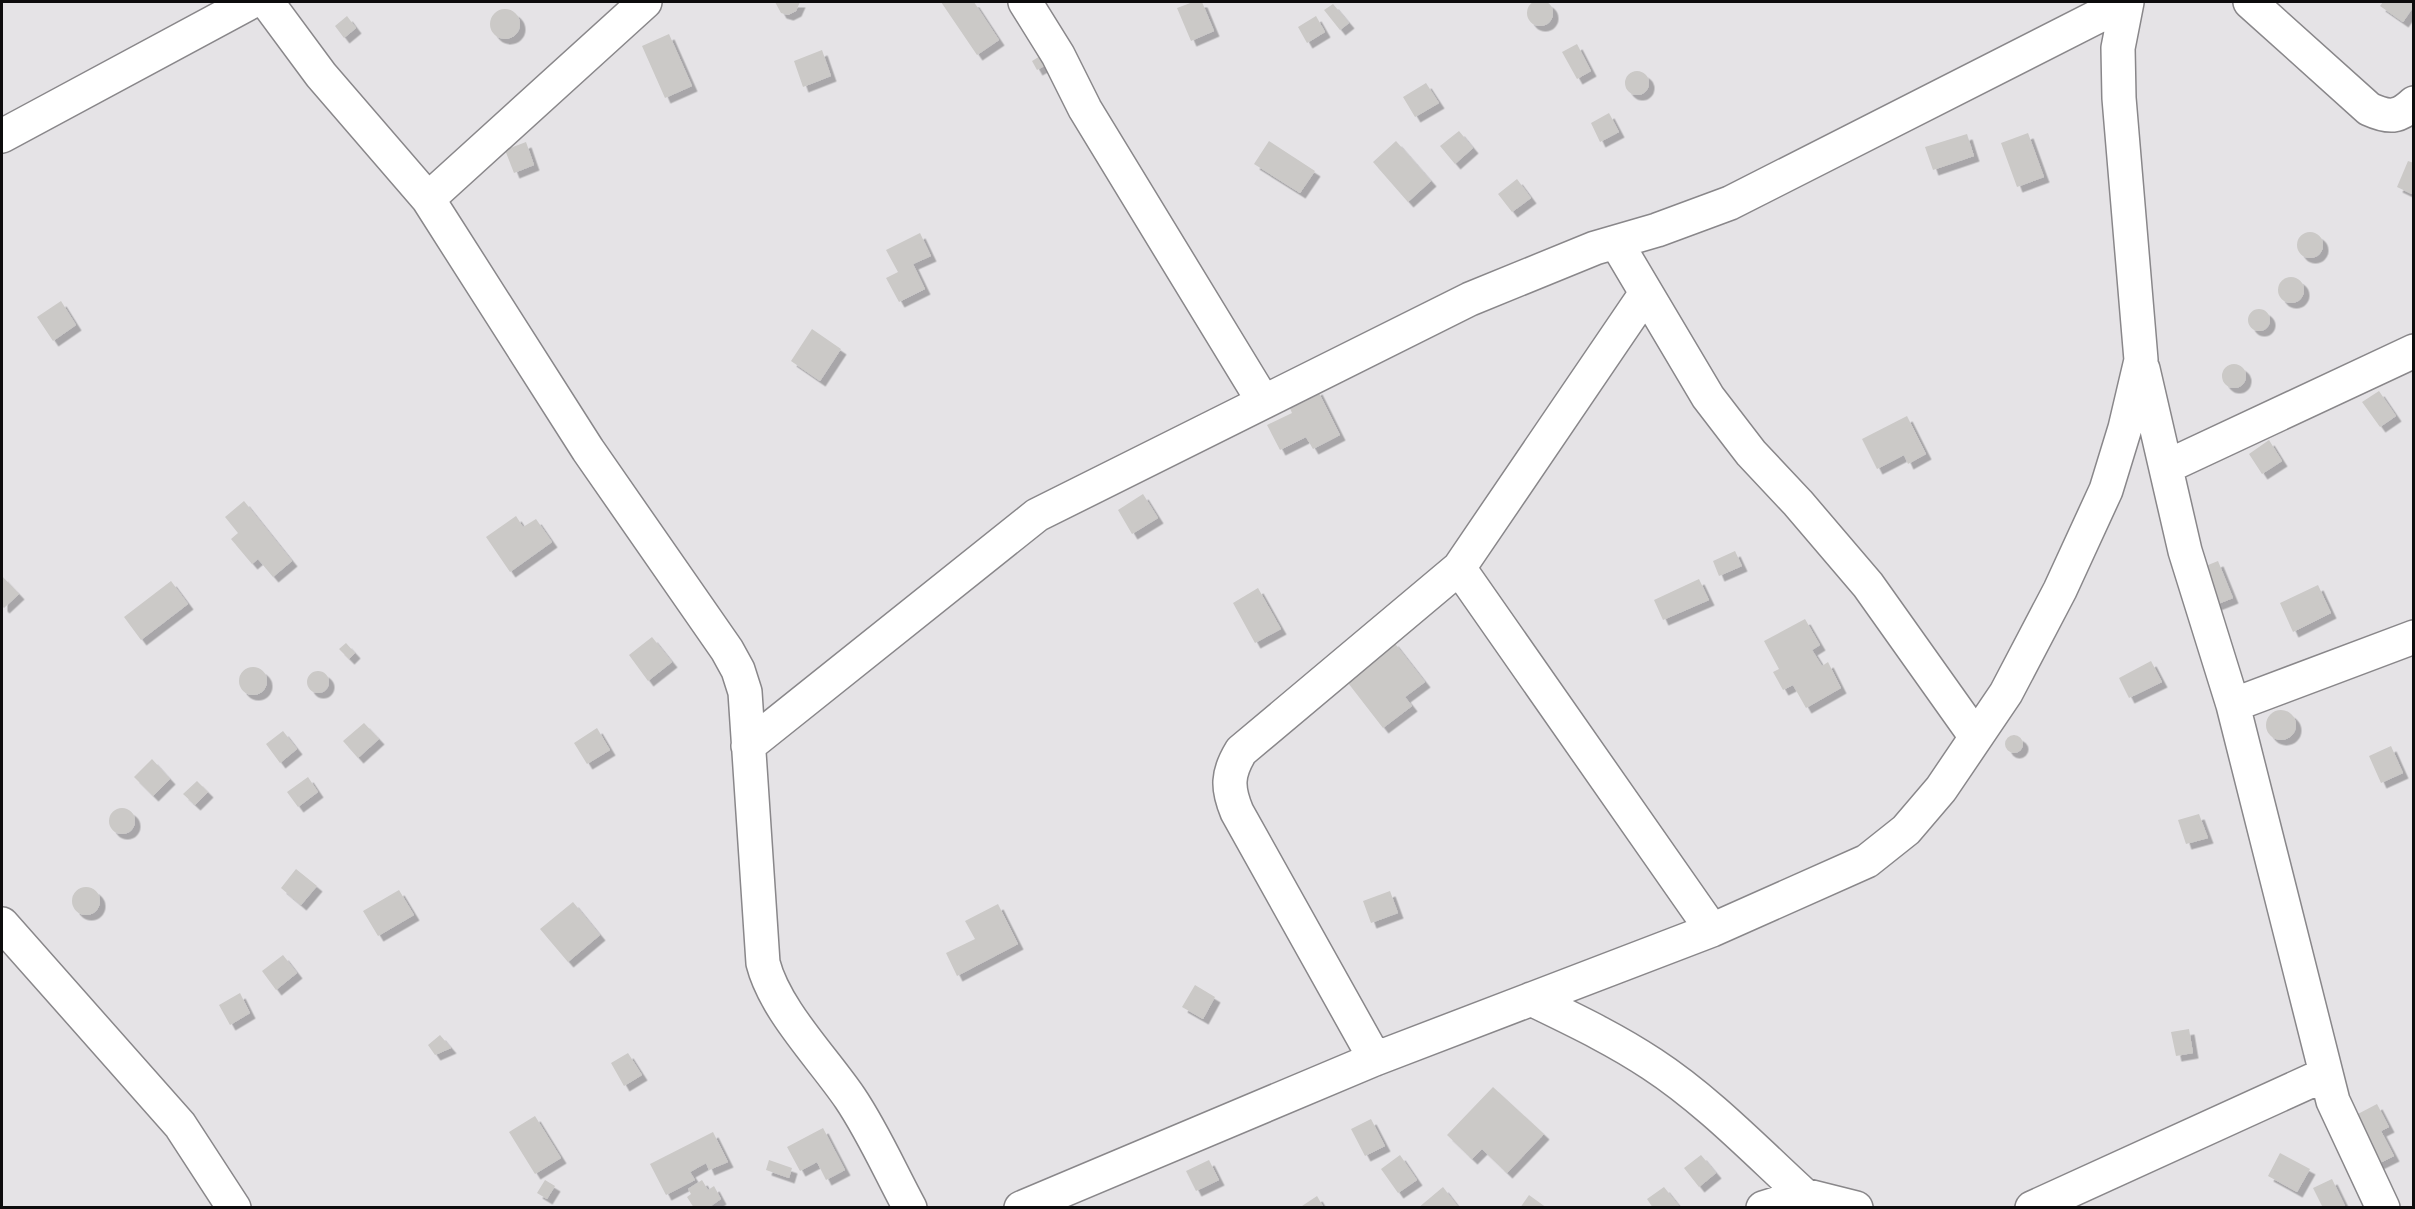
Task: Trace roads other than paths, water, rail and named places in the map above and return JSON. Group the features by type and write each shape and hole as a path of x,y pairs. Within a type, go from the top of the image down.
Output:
{"street":[{"path":"2,136 251,2"},
{"path":"267,2 321,75 428,199 588,450 727,650 738,670 744,692 763,963 768,982 779,1002 852,1100 910,1208"},
{"path":"428,199 645,2"},
{"path":"1025,2 1058,56 1085,109 1263,401"},
{"path":"748,746 1037,515 1470,299 1616,242 1730,203 2127,2"},
{"path":"2127,2 2118,48 2119,99 2141,360 2185,550 2233,705 2333,1101 2383,1208"},
{"path":"2250,2 2369,109 2384,116 2403,114 2414,103"},
{"path":"1616,242 1708,397 1751,453 1869,585 1976,737"},
{"path":"1375,1059 1237,812 1228,781 1231,768 1240,751 1459,568 1646,293"},
{"path":"2166,467 2414,351"},
{"path":"1021,1208 1375,1059 1712,930 1868,861 1906,830 1941,789 2006,693 2060,590 2106,490 2125,428 2141,360"},
{"path":"1459,568 1712,930"},
{"path":"2233,705 2414,637"},
{"path":"2,924 180,1125 234,1208"},
{"path":"1531,999 1595,1030 1652,1064 1697,1098 1804,1195 1856,1208"},
{"path":"2032,1208 2326,1074"},
{"path":"1767,1207 1804,1195"}]}
